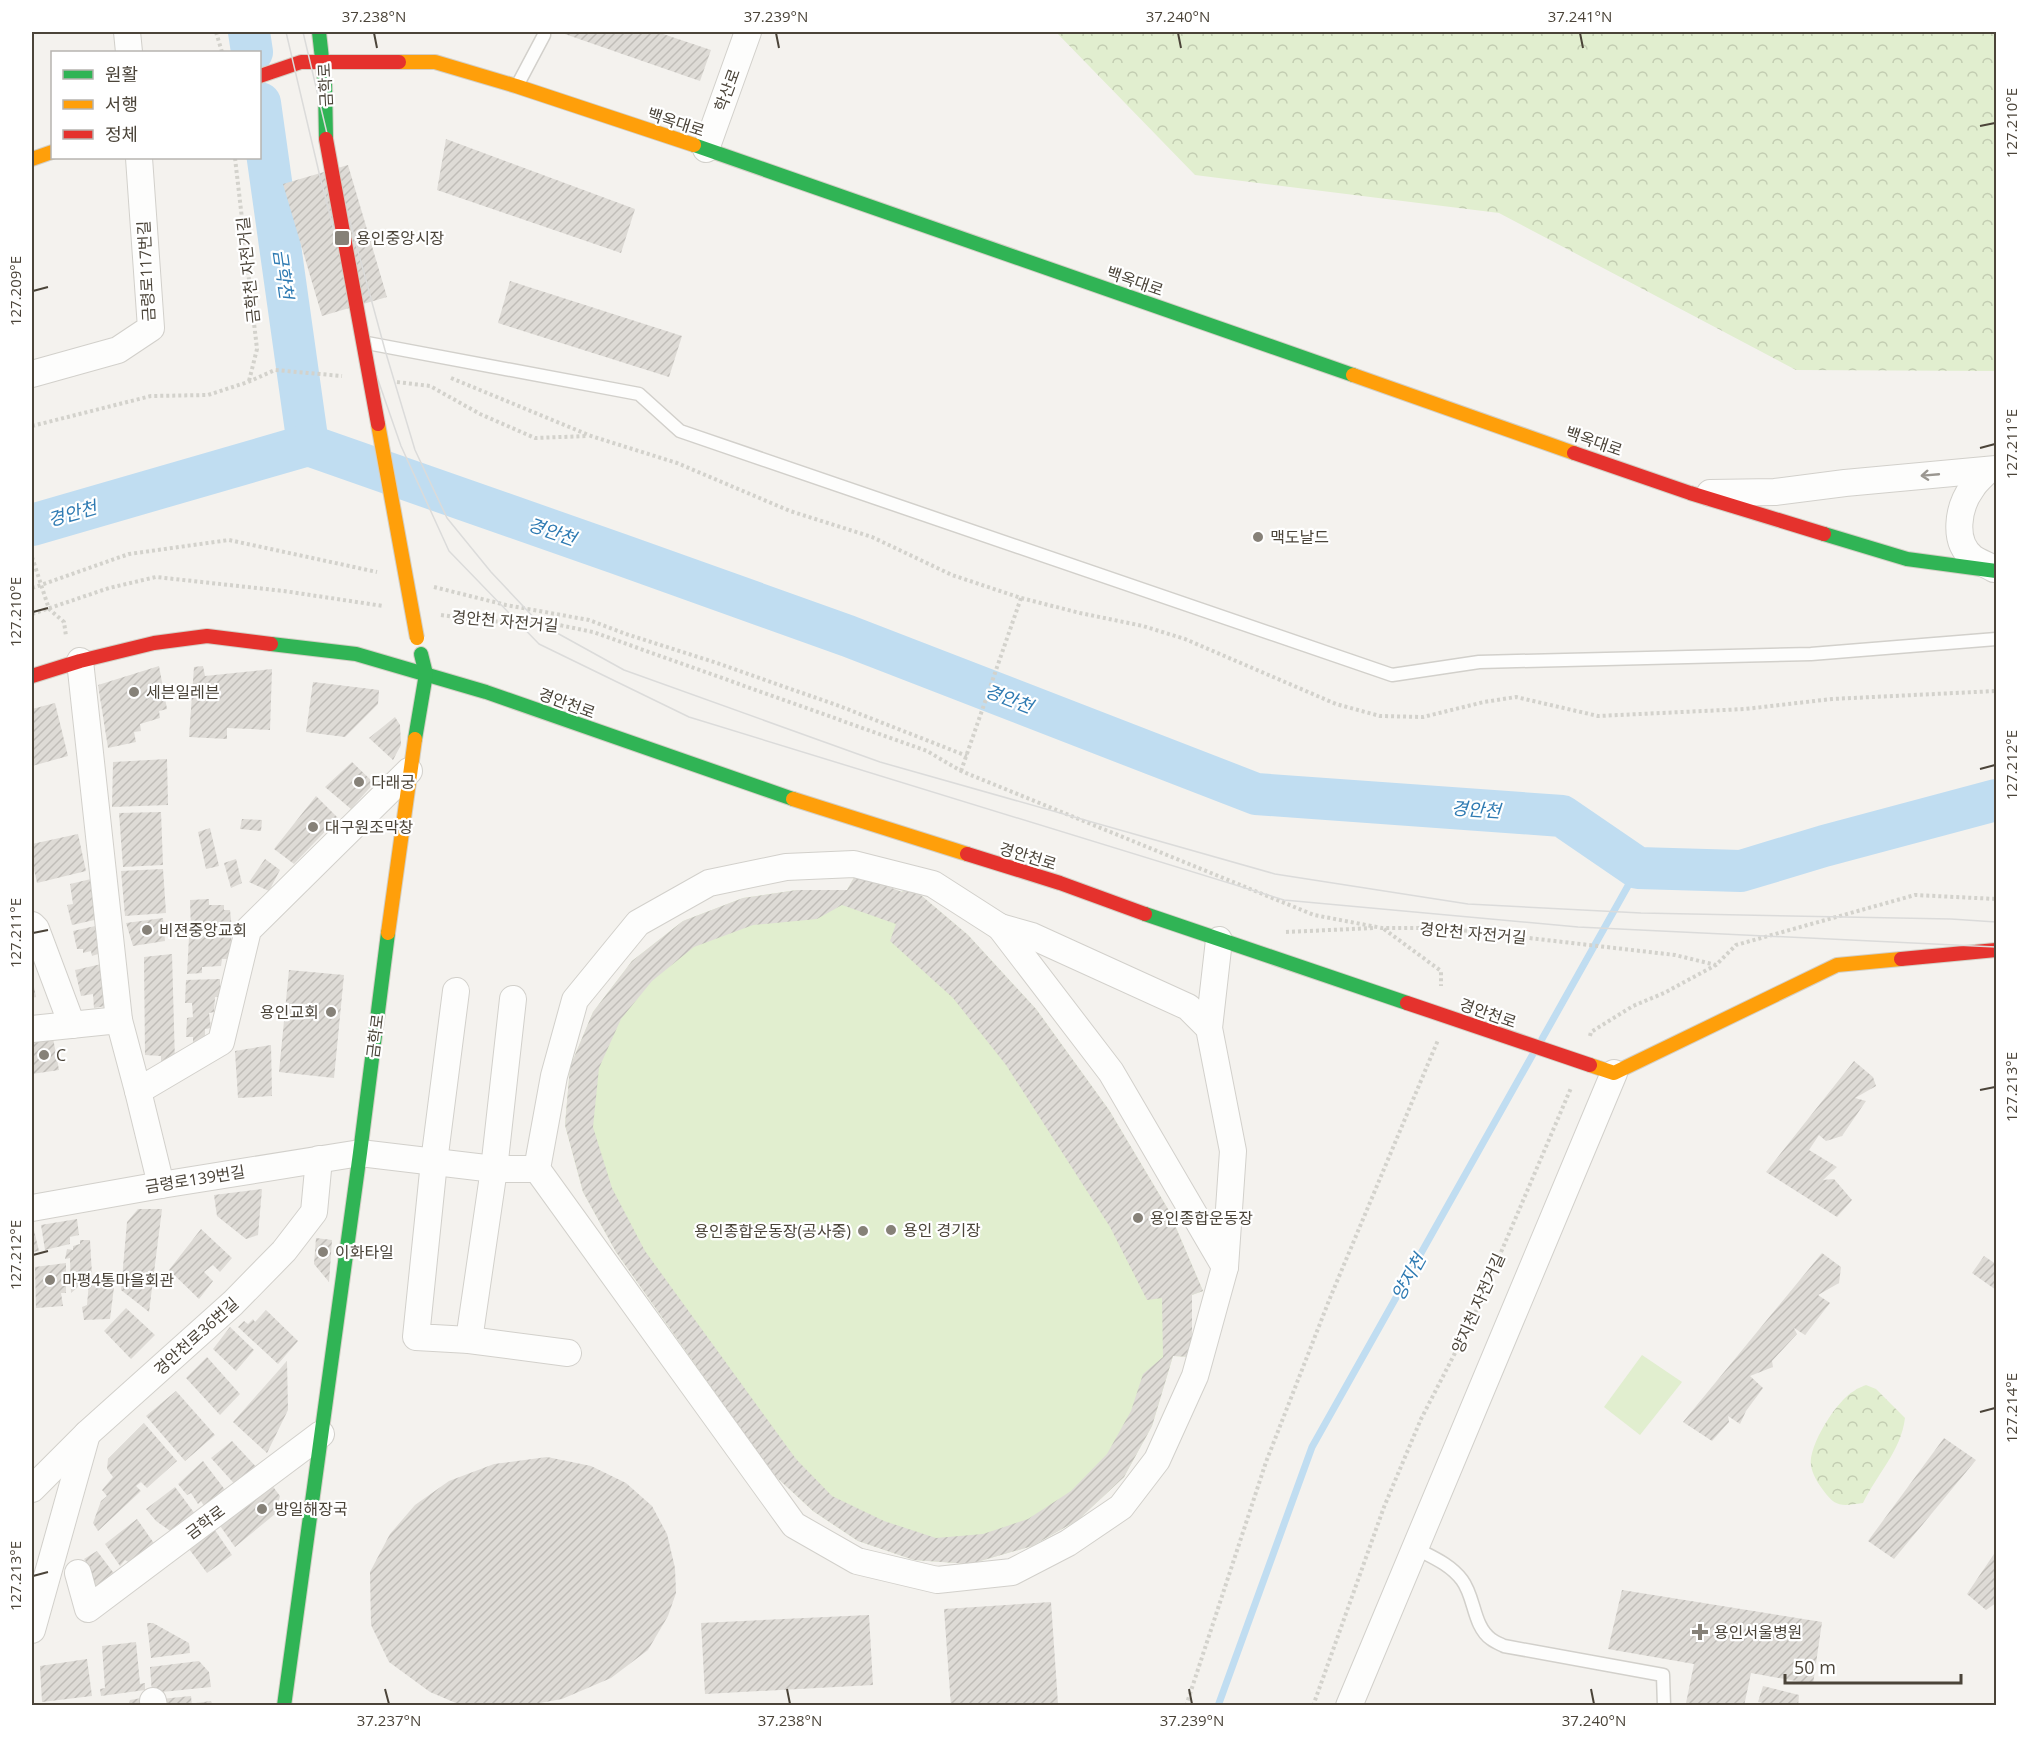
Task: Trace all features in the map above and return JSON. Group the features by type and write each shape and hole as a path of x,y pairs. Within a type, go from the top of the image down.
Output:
{"main road":[{"name":"금학로","path":"284,1706 360,1153 409,771 426,674 417,638 326,139 325,61 319,32"},
{"name":"백옥대로","path":"261,75 301,62 435,63 516,86 706,149 1690,493 1907,559 1996,570"},
{"path":"32,159 51,152"},
{"name":"경안천로","path":"32,676 80,661 154,643 207,636 356,654 486,692 751,786 1060,883 1219,940 1602,1069"},
{"path":"1602,1069 1837,965 1996,950"}],"street":[{"path":"127,32 129,51"},
{"name":"학산로","path":"706,149 748,32"},
{"name":"금령로117번길","path":"32,374 118,350 151,328 139,159"},
{"path":"1690,493 1775,492 1845,483 1992,470"},
{"path":"1992,470 1972,486 1965,498 1959,525 1960,540 1971,557 1996,570"},
{"path":"80,661 119,1020 161,1185"},
{"path":"138,1091 221,1042 248,930 409,771"},
{"path":"1209,1028 1188,1007 1032,936 1000,927 933,884 854,864 786,867 709,883 638,923 575,1000 554,1076 537,1169 794,1525 857,1561 937,1580 1012,1572 1068,1544 1121,1507 1157,1460 1195,1376 1225,1267 1233,1151 1209,1028 1219,940"},
{"path":"32,925 36,929 72,1025"},
{"path":"1000,927 1111,1072 1225,1267"},
{"path":"456,991 434,1162 416,1337 470,1340 568,1353"},
{"path":"470,1340 494,1169 513,999"},
{"path":"32,1029 119,1020"},
{"path":"1349,1706 1415,1548 1602,1069"},
{"name":"금령로139번길","path":"32,1208 360,1153 494,1169 537,1169"},
{"name":"경안천로36번길","path":"32,1489 88,1433 233,1303 284,1251 314,1212 319,1159"},
{"path":"32,1630 88,1433"},
{"name":"금학로","path":"78,1573 88,1609 321,1434"}],"lane":[{"path":"516,86 544,32"},
{"path":"364,343 639,394 680,431 1392,675 1479,662 1811,654 1996,639"},
{"path":"1415,1548 1448,1565 1463,1581 1471,1597 1475,1613 1490,1639 1504,1646 1664,1675 1664,1706"}],"path":[{"path":"216,32 222,51"},
{"name":"금학천 자전거길","path":"235,159 257,349 248,382"},
{"path":"32,426 151,396 208,396 274,370 343,376"},
{"path":"389,381 430,386 480,414 535,438 591,436"},
{"path":"32,588 129,554 229,540 386,575"},
{"path":"32,557 49,609 64,622"},
{"path":"32,614 109,588 156,578 272,590 389,607"},
{"path":"430,586 506,605 589,620 830,703 967,756"},
{"path":"961,771 1021,598"},
{"name":"경안천 자전거길","path":"436,614 483,621 554,624 593,632 927,751 961,771 1314,915 1382,928 1443,928 1675,955 1716,965"},
{"path":"1588,1042 1592,1032 1633,1006 1664,993 1716,965 1736,945 1915,895 1996,899"},
{"path":"1280,934 1290,931 1382,928 1441,971 1441,995"},
{"path":"1186,1706 1266,1462 1330,1298 1442,1031"},
{"name":"양지천 자전거길","path":"1313,1706 1384,1508 1421,1419 1473,1318 1573,1081"}],"green space":[{"path":"1056,32 1996,32 1996,371 1796,370 1499,213 1195,175"},
{"name":"용인 경기장","path":"856,874 901,892 910,886 968,935 1036,1009 1109,1110 1168,1209 1203,1291 1192,1295 1192,1357 1173,1356 1152,1426 1124,1477 1078,1520 1032,1546 970,1564 914,1560 858,1541 813,1511 772,1473 616,1252 583,1192 565,1125 570,1067 593,1012 632,961 683,921 743,898 797,890 847,890"},
{"path":"1642,1355 1682,1382 1640,1435 1604,1407"},
{"path":"1866,1385 1876,1389 1905,1418 1903,1430 1894,1452 1863,1503 1840,1504 1828,1496 1817,1481 1811,1465 1811,1457 1819,1436 1832,1413 1847,1396"}],"building":[{"path":"559,32 657,32 711,50 700,81"},
{"path":"446,139 635,209 621,253 437,190"},
{"path":"348,165 387,297 322,316 283,184"},
{"path":"510,281 682,336 669,377 498,323"},
{"path":"159,666 167,709 159,711 160,718 140,724 141,731 134,732 136,742 108,748 98,685"},
{"path":"203,666 205,676 272,669 270,730 227,728 227,739 189,737 194,667"},
{"path":"313,682 379,690 378,704 345,737 306,732"},
{"path":"55,703 68,756 32,766 32,709"},
{"path":"395,717 400,725 401,745 393,760 369,738"},
{"path":"167,759 168,805 112,807 113,762"},
{"path":"352,762 374,783 351,809 325,787"},
{"path":"316,796 338,818 294,864 274,849"},
{"path":"161,812 163,865 123,867 119,813"},
{"path":"242,819 262,820 261,831 240,829"},
{"path":"210,828 219,866 206,869 198,832"},
{"path":"78,834 86,871 37,883 32,860 32,844"},
{"path":"236,859 242,883 231,888 224,863"},
{"path":"265,859 280,870 269,891 249,882"},
{"path":"163,869 166,913 125,916 121,871"},
{"name":"용인종합운동장","path":"856,874 902,892 910,886 968,935 1036,1009 1109,1110 1168,1209 1203,1291 1192,1295 1192,1357 1173,1356 1152,1426 1124,1477 1078,1520 1032,1546 970,1564 914,1560 858,1541 813,1511 772,1473 616,1252 583,1192 565,1125 570,1067 593,1012 632,961 683,921 743,898 797,890 847,890","holes":["842,905 896,924 890,941 953,998 1006,1065 1110,1227 1147,1300 1162,1298 1163,1357 1143,1374 1131,1411 1107,1454 1071,1491 1028,1519 983,1534 936,1538 884,1521 832,1496 796,1459 645,1251 612,1188 593,1127 599,1068 621,1019 652,981 694,947 753,925 817,919"]},
{"path":"91,879 99,919 72,925 67,905 73,904 70,884"},
{"path":"209,899 209,905 224,905 224,910 230,910 232,929 191,930 190,900"},
{"path":"163,918 165,941 133,946 126,923"},
{"path":"100,925 101,953 92,956 91,951 83,953 83,949 77,949 73,931"},
{"path":"231,935 231,959 222,959 221,966 202,967 202,973 187,974 189,937"},
{"path":"172,954 175,1063 161,1065 161,1056 145,1055 144,957"},
{"path":"106,963 118,1004 94,1008 93,994 81,996 75,970"},
{"name":"용인교회","path":"289,970 344,975 334,1078 279,1072"},
{"path":"32,977 36,997 32,998"},
{"path":"220,979 220,997 215,997 214,1012 209,1013 211,1028 205,1029 205,1038 193,1052 193,1037 186,1037 187,1018 193,1017 192,1003 185,1003 186,980"},
{"name":"C","path":"53,1038 59,1070 32,1074 32,1041"},
{"path":"271,1045 272,1096 238,1098 235,1051"},
{"path":"1854,1061 1873,1077 1876,1086 1855,1098 1866,1101 1842,1136 1826,1141 1819,1135 1809,1150 1837,1167 1823,1180 1834,1179 1852,1200 1837,1217 1766,1172"},
{"path":"262,1189 258,1235 246,1239 217,1216 214,1195"},
{"path":"138,1209 162,1209 149,1312 121,1290 127,1222"},
{"path":"77,1219 79,1235 70,1237 70,1244 45,1250 41,1225"},
{"path":"32,1222 39,1251 32,1252"},
{"path":"201,1229 232,1258 220,1272 213,1265 204,1272 213,1281 199,1299 169,1270"},
{"name":"이화타일","path":"316,1238 332,1240 329,1282 314,1264"},
{"path":"80,1240 90,1240 92,1275 71,1293 70,1258 65,1259 67,1249 73,1250 73,1246 80,1244"},
{"path":"1822,1253 1841,1267 1839,1283 1818,1295 1830,1303 1805,1335 1794,1328 1797,1334 1772,1361 1773,1367 1750,1376 1763,1388 1746,1411 1740,1424 1728,1416 1729,1422 1712,1441 1683,1422"},
{"path":"1984,1256 1996,1264 1996,1290 1972,1273"},
{"name":"마평4통마을회관","path":"66,1263 66,1293 61,1293 63,1306 36,1308 35,1267"},
{"path":"95,1279 115,1279 110,1319 84,1320 82,1307 87,1305 89,1282 94,1283"},
{"path":"126,1308 155,1335 131,1359 104,1331"},
{"path":"266,1310 298,1341 278,1364 238,1327 244,1321 248,1324 253,1319 255,1322"},
{"path":"230,1327 254,1350 236,1371 213,1349"},
{"path":"207,1357 240,1394 220,1415 186,1378"},
{"path":"287,1361 288,1410 267,1453 233,1422"},
{"path":"176,1391 215,1435 185,1461 146,1416"},
{"path":"144,1423 177,1461 147,1488 141,1482 136,1486 141,1491 98,1531 93,1523 101,1501 107,1496 102,1490 113,1477 107,1469 108,1459"},
{"path":"1944,1438 1976,1460 1894,1559 1868,1541"},
{"path":"232,1441 259,1470 240,1490 211,1458"},
{"path":"547,1457 591,1466 626,1483 652,1506 667,1534 675,1568 676,1593 668,1616 648,1650 611,1678 562,1699 523,1706 463,1706 430,1692 389,1662 371,1625 370,1572 390,1534 415,1505 449,1481 494,1464"},
{"path":"203,1461 229,1495 207,1511 201,1501 198,1504 191,1493 187,1495 178,1484"},
{"path":"268,1480 280,1496 275,1514 235,1547 218,1523"},
{"path":"175,1487 198,1518 176,1535 156,1521 146,1509"},
{"path":"137,1519 158,1549 137,1567 125,1560 120,1566 105,1544"},
{"path":"210,1523 232,1555 207,1573 183,1541"},
{"path":"97,1551 119,1580 97,1595 90,1584 93,1581 84,1567 88,1564 84,1559"},
{"path":"1996,1551 1996,1603 1986,1610 1967,1594"},
{"path":"1622,1590 1822,1622 1813,1684 1751,1673 1744,1706 1699,1706 1686,1703 1694,1664 1608,1649"},
{"path":"1051,1602 1058,1704 951,1706 944,1609"},
{"path":"869,1615 873,1685 705,1694 701,1623"},
{"path":"147,1623 153,1623 189,1643 190,1653 151,1658"},
{"path":"136,1642 140,1684 145,1683 145,1690 101,1696 100,1689 105,1688 102,1646"},
{"path":"87,1659 92,1696 42,1702 40,1666"},
{"path":"199,1661 209,1672 211,1687 152,1693 150,1667"},
{"path":"1763,1686 1799,1695 1798,1706 1779,1706 1758,1702"},
{"path":"191,1696 192,1706 161,1706 161,1699"},
{"path":"142,1698 143,1706 128,1706 130,1700"},
{"path":"211,1701 213,1706 196,1706 196,1703"}],"waterway":[{"name":"금학천","path":"249,32 252,51"},
{"name":"금학천","path":"261,110 308,445"},
{"name":"경안천","path":"32,525 308,445 848,636 1256,794 1562,816 1638,868 1741,871 1824,846 1996,800"},
{"name":"양지천","path":"1542,1039 1638,868"},
{"name":"양지천","path":"1218,1706 1312,1447 1533,1054"}],"tram line":[{"path":"286,32 321,181 360,328 401,446 449,551 539,644 689,717 1284,900 1578,927 1996,947"},
{"path":"303,32 334,163 385,350 415,450 447,518 491,572 539,623 624,670 880,762 1275,874 1468,904 1641,913 1951,919 1996,922"}],"traffic: fast":[{"path":"319,32 325,85 326,139"},
{"path":"694,145 1353,375"},
{"path":"1824,534 1907,559 1996,571"},
{"path":"271,644 356,654 486,692 793,799"},
{"path":"415,739 426,674 421,654"},
{"path":"1145,914 1407,1003"},
{"path":"284,1706 388,933"}],"traffic: slow":[{"path":"399,62 435,62 516,86 694,145"},
{"path":"32,159 51,152"},
{"path":"1353,375 1574,453"},
{"path":"378,424 417,638"},
{"path":"388,933 415,739"},
{"path":"793,799 967,854"},
{"path":"1590,1065 1614,1073 1837,965 1901,959"}],"traffic: jam":[{"path":"261,76 301,62 399,62"},
{"path":"326,139 378,424"},
{"path":"1574,453 1690,493 1824,534"},
{"path":"32,676 80,661 154,643 207,636 271,644"},
{"path":"967,854 1060,883 1145,914"},
{"path":"1901,959 1996,950"},
{"path":"1407,1003 1590,1065"}],"place":[{"name":"용인중앙시장","path":"342,238"},
{"name":"맥도날드","path":"1258,537"},
{"name":"세븐일레븐","path":"134,692"},
{"name":"다래궁","path":"359,782"},
{"name":"대구원조막창","path":"313,827"},
{"name":"비젼중앙교회","path":"147,930"},
{"name":"용인교회","path":"331,1012"},
{"name":"C","path":"44,1055"},
{"name":"용인종합운동장","path":"1138,1218"},
{"name":"용인 경기장","path":"891,1230"},
{"name":"용인종합운동장(공사중)","path":"863,1231"},
{"name":"이화타일","path":"323,1252"},
{"name":"마평4통마을회관","path":"50,1280"},
{"name":"방일해장국","path":"262,1509"},
{"name":"용인서울병원","path":"1700,1632"}]}
